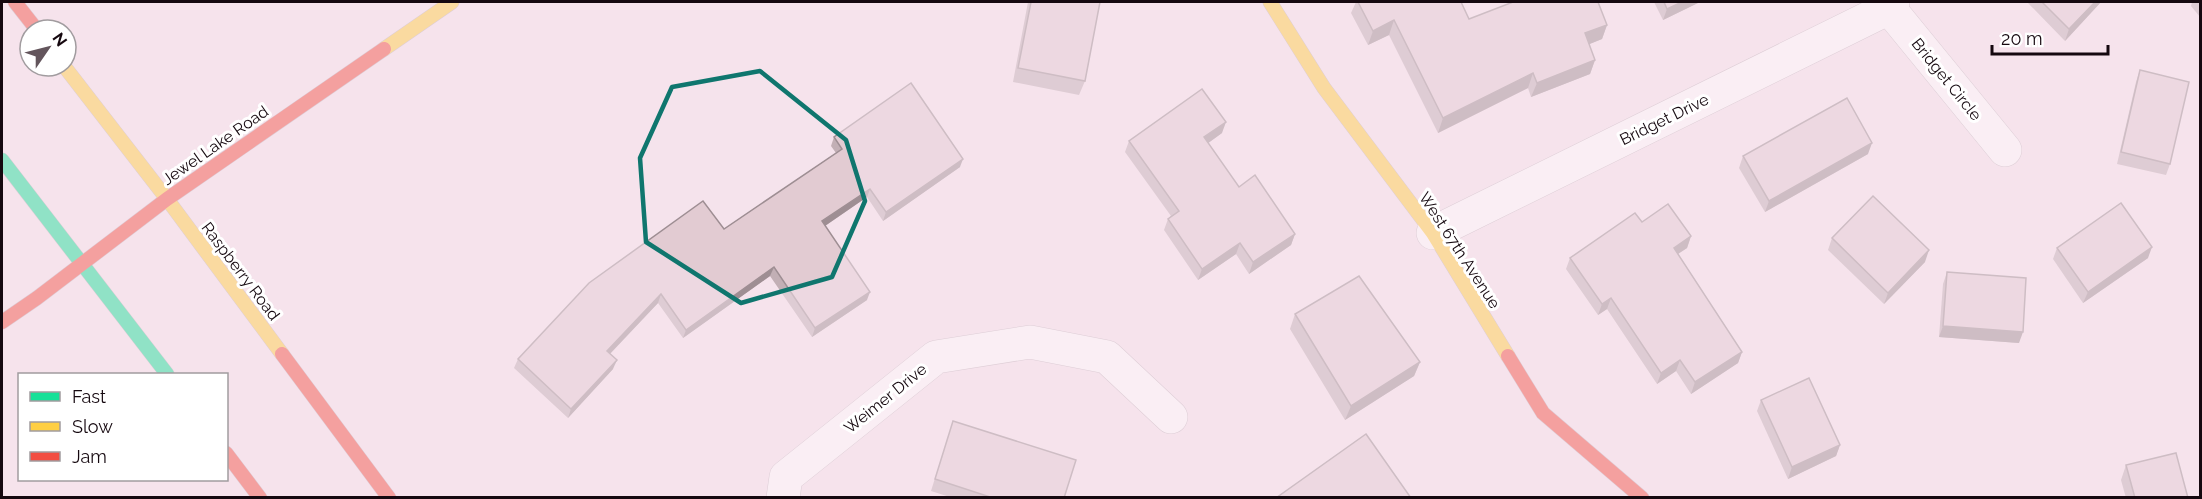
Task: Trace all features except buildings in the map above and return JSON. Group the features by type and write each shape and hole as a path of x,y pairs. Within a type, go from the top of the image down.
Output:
{"main road":[{"path":"15,2 28,18"},
{"name":"Jewel Lake Road","path":"2,322 83,264 167,199 452,2"},
{"name":"West 67th Avenue","path":"1270,2 1324,88 1433,233 1543,413 1642,498"},
{"name":"Raspberry Road","path":"73,78 167,199 389,498"},
{"path":"2,160 165,373"},
{"path":"228,456 260,498"}],"street":[{"name":"Bridget Drive","path":"1433,233 1891,5"},
{"name":"Bridget Circle","path":"1891,5 2005,150"},
{"name":"Weimer Drive","path":"783,498 786,477 936,357 1030,342 1107,357 1171,417"}],"highlighted area":[{"path":"760,71 846,140 865,201 832,277 741,303 646,242 640,158 672,87"}],"traffic: fast":[{"path":"2,160 166,373"}],"traffic: slow":[{"path":"384,49 452,2"},
{"path":"1270,2 1324,88 1433,233 1508,356"},
{"path":"73,78 282,354"}],"traffic: jam":[{"path":"15,2 28,18"},
{"path":"2,322 167,199 384,49"},
{"path":"282,354 389,498"},
{"path":"1508,356 1543,413 1642,498"},
{"path":"228,456 260,498"}]}
